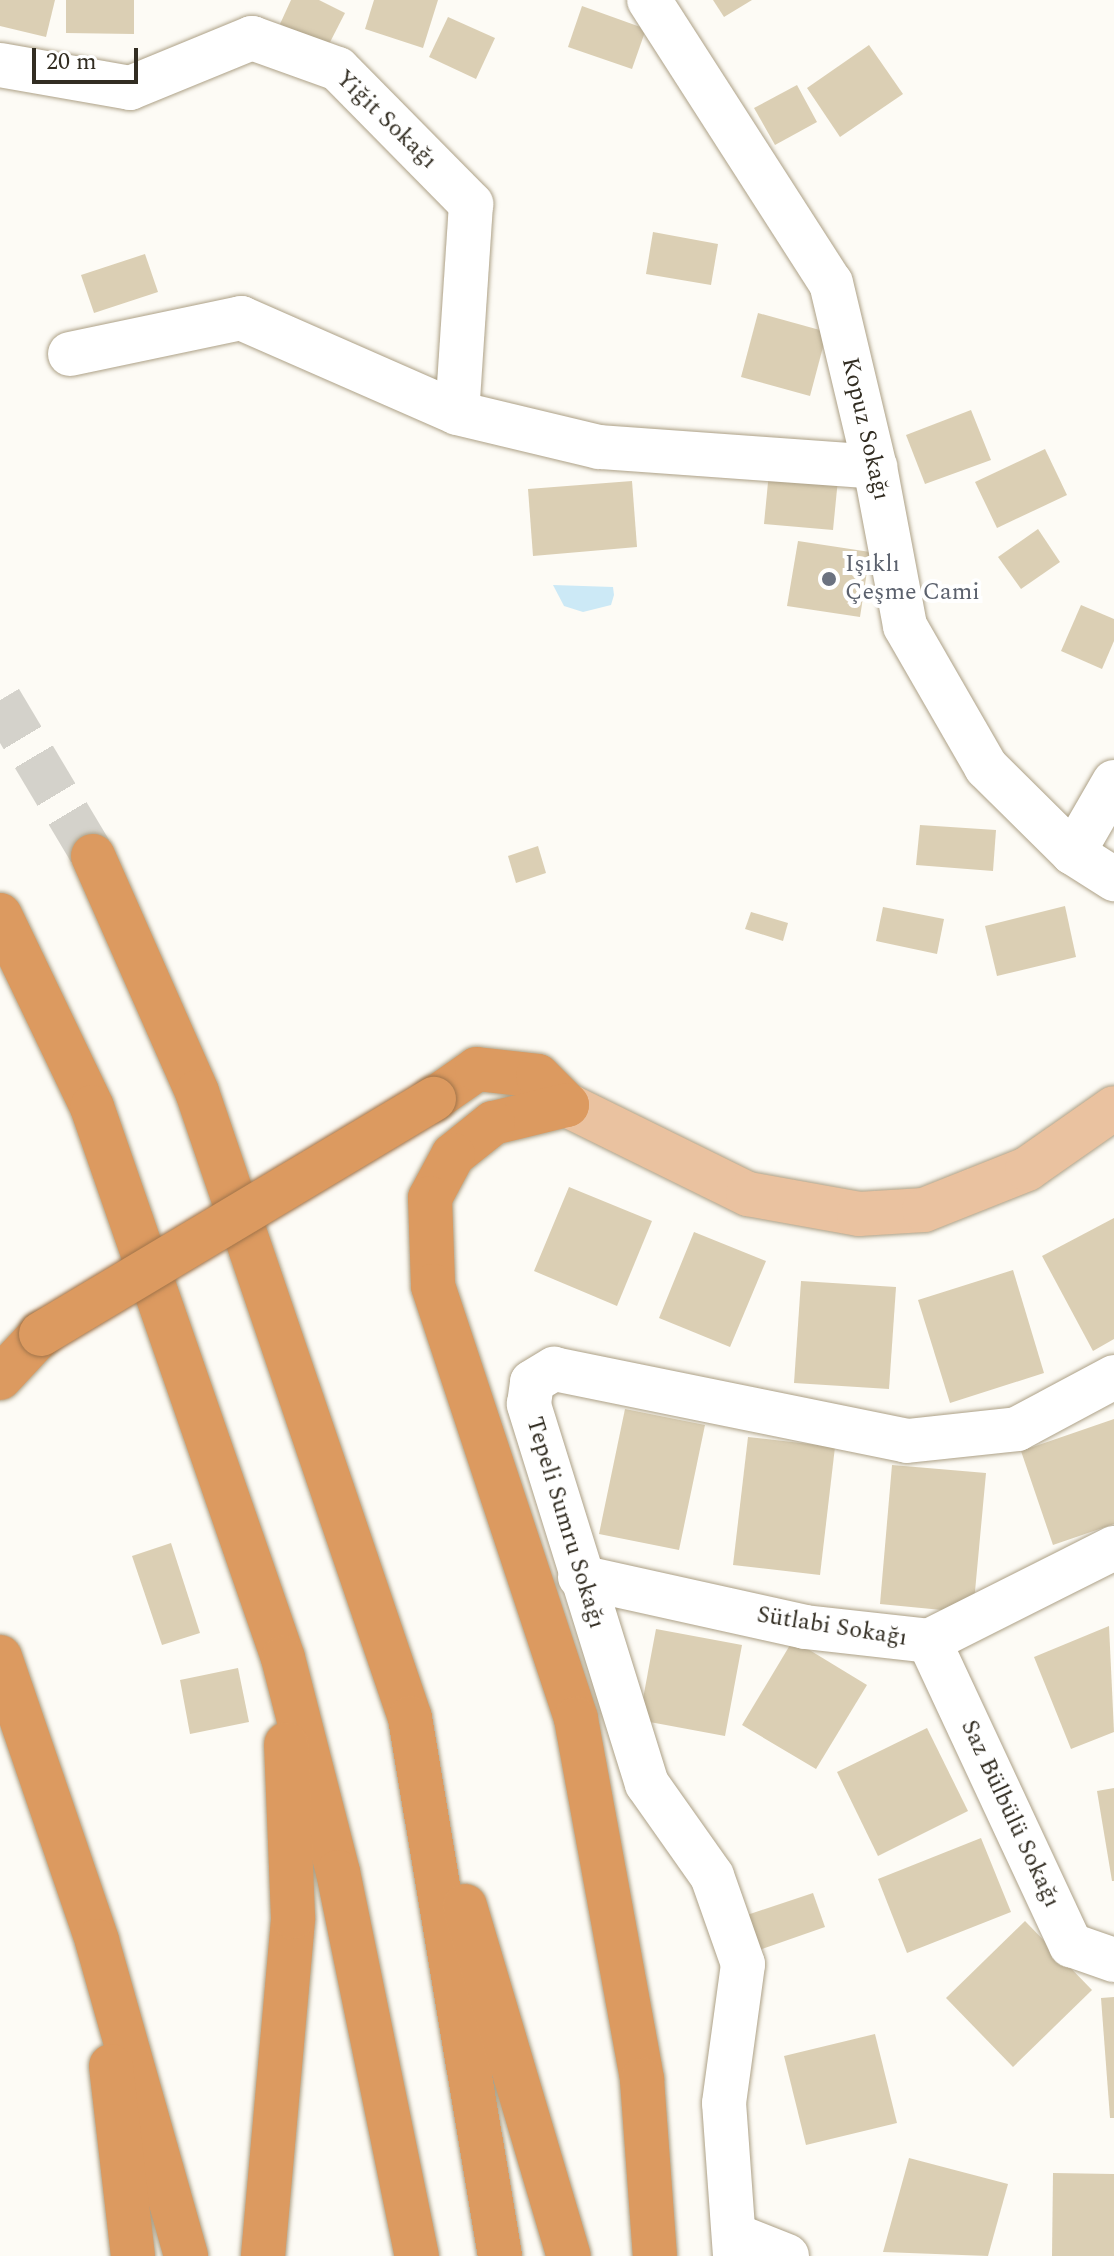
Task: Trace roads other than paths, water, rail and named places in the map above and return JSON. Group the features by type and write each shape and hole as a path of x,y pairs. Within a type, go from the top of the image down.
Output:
{"highway":[{"path":"93,856 197,1092 410,1718 569,2256"},
{"path":"0,915 92,1107 283,1658 338,1872 417,2256"},
{"path":"0,1378 41,1334 434,1099 477,1069 538,1076 567,1105"},
{"path":"567,1105 493,1123 453,1155 430,1198 433,1286 576,1719 600,1836 642,2080 655,2256"},
{"path":"0,1657 97,1941 186,2256"},
{"path":"263,2256 293,1917 283,1658"},
{"path":"410,1718 500,2256"},
{"path":"600,1836 632,2256"},
{"path":"97,1941 133,2256"}],"main road":[{"path":"567,1105 748,1194 859,1214 924,1210 1027,1169 1114,1108"}],"street":[{"name":"Kopuz Sokağı","path":"649,0 831,283 875,467 905,626 986,767 1073,853 1114,879"},
{"name":"Yiğit Sokağı","path":"0,65 130,88 252,38 338,69 471,204 457,413"},
{"path":"70,354 241,318 457,413 599,447 875,467"},
{"path":"1073,853 1114,782"},
{"name":"Tepeli Sumru Sokağı","path":"734,2245 724,2103 743,1964 712,1876 647,1784 580,1577 529,1404 532,1382 554,1369 907,1441 1017,1429 1114,1377"},
{"name":"Sütlabi Sokağı","path":"580,1577 805,1627 929,1641 1114,1548"},
{"name":"Saz Bülbülü Sokağı","path":"929,1641 1071,1945 1114,1960"},
{"path":"734,2245 787,2256"}],"water":[{"path":"553,585 613,587 614,595 611,605 583,612 564,606"}],"tunnel":[{"path":"0,700 93,856"}],"place":[{"name":"Işıklı Çeşme Cami","path":"829,579"}]}
